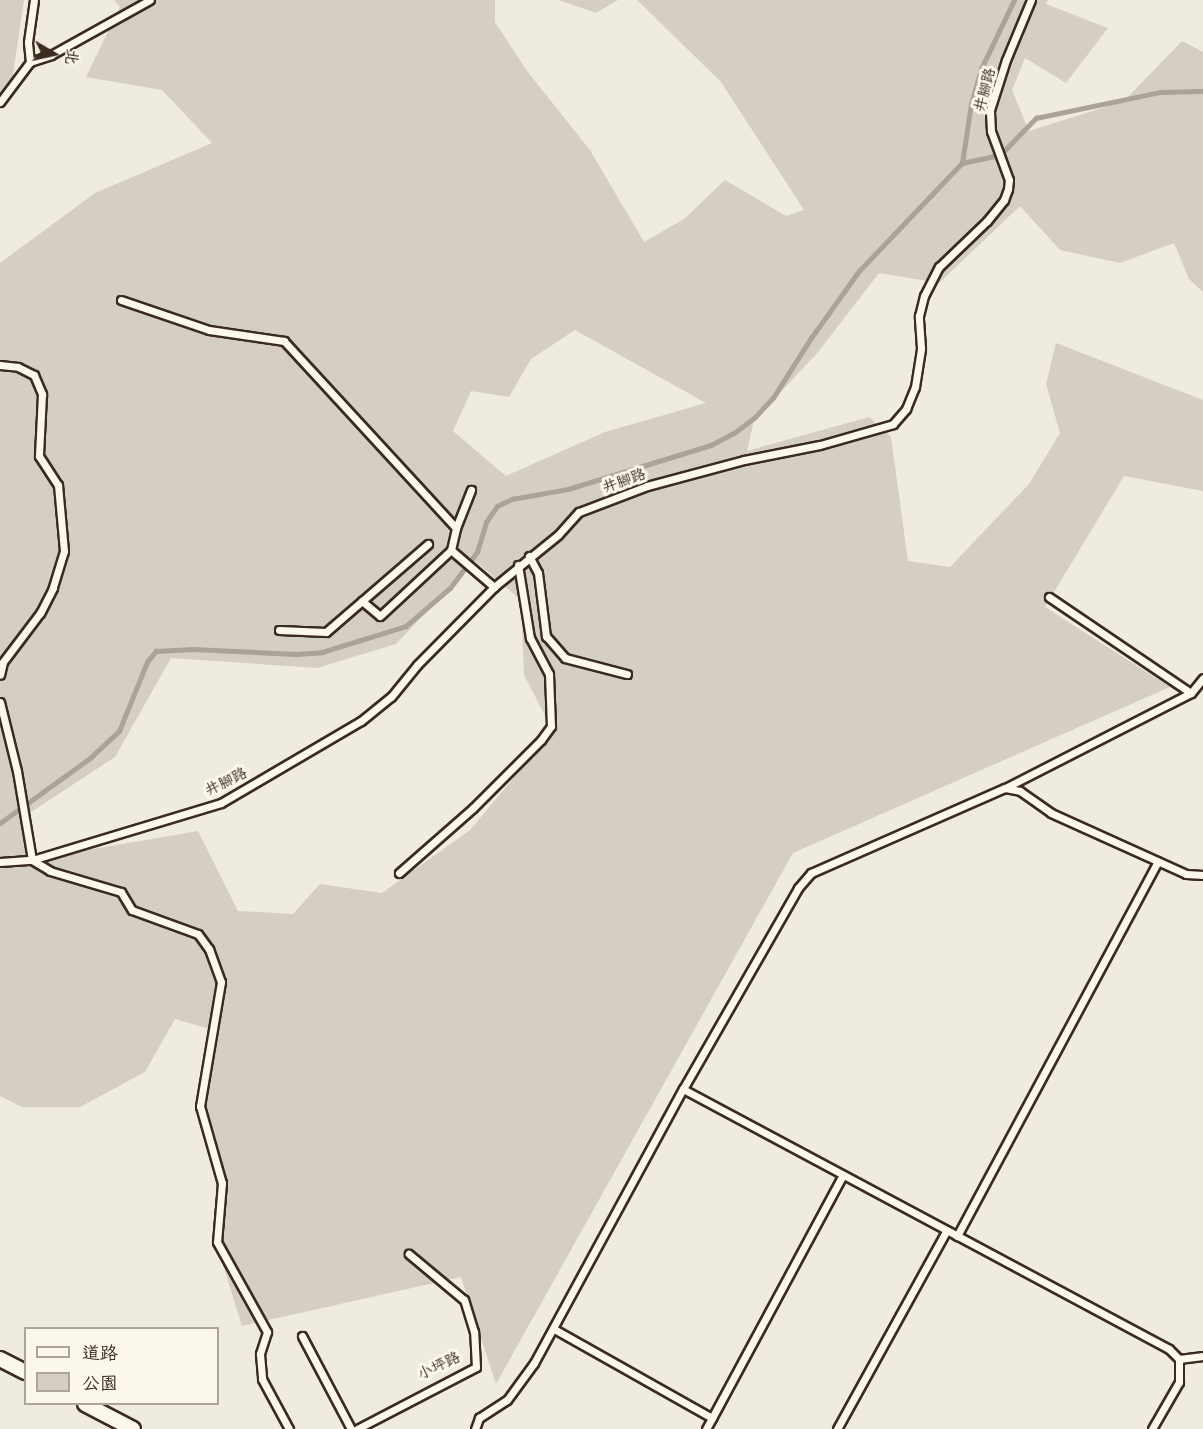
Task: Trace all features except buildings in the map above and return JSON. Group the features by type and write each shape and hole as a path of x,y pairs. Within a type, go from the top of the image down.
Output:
{"street":[{"path":"0,1359 24,1371"},
{"path":"87,1405 133,1429"}],"lane":[{"path":"30,62 27,42 34,0"},
{"path":"0,102 30,62 51,55 150,0"},
{"name":"井腳路","path":"0,862 32,860 221,803 361,721 391,697 417,665 494,587 529,556 558,535 579,512 647,486 744,460 820,445 893,424 906,409 915,387 921,348 919,316 924,296 939,267 1004,200 1009,180 991,131 990,110 1006,60 1031,0"},
{"path":"121,300 209,330 285,341 456,528"},
{"path":"0,365 18,367 34,375 42,394 39,456 58,485 64,551 53,588 40,613 3,662 0,675"},
{"path":"362,601 380,616 451,550 456,528 471,490"},
{"path":"279,630 327,632 428,544"},
{"path":"451,550 494,587"},
{"path":"529,556 538,573 546,636 565,658 627,674"},
{"path":"399,873 473,808 541,740 551,726 549,674 530,638 518,565"},
{"path":"1049,597 1191,693"},
{"path":"475,1429 479,1418 507,1400 554,1329 683,1089 798,888 811,873 1005,788 1191,693 1203,678"},
{"path":"0,702 17,771 32,860 50,871 121,892 132,910 198,934 209,949 221,982 200,1106 222,1183 217,1242 267,1332 260,1354 262,1379 289,1429"},
{"path":"1005,788 1020,790 1051,813 1186,874 1203,874"},
{"path":"957,1236 1158,861"},
{"path":"683,1089 1170,1349 1179,1359 1179,1382 1152,1429"},
{"path":"706,1429 843,1175"},
{"path":"837,1429 947,1230"},
{"name":"小坪路","path":"357,1429 476,1367 474,1332 464,1300 409,1254"},
{"path":"554,1329 712,1418"},
{"path":"302,1336 351,1429"},
{"path":"1179,1359 1203,1356"}],"green space":[{"path":"0,0 24,0 12,81 0,98"},
{"path":"114,0 495,0 495,22 527,71 590,150 644,242 684,219 725,180 786,216 804,210 721,82 637,0 1048,0 1046,4 1108,28 1066,83 1025,58 1012,90 1029,131 1124,101 1182,41 1203,52 1203,292 1189,279 1174,243 1120,263 1060,250 1020,206 939,283 879,273 819,351 754,421 747,451 869,417 891,437 908,561 950,567 1029,484 1060,433 1046,384 1056,343 1203,400 1203,491 1124,476 1045,607 1170,687 793,853 496,1384 461,1277 242,1326 223,1265 219,1186 202,1121 210,1029 175,1019 145,1072 80,1107 22,1107 0,1096 0,263 95,193 212,143 162,90 86,77 120,7","holes":["575,330 706,403 605,432 506,476 453,431 471,391 509,397 531,359","475,561 521,600 524,675 553,731 470,830 382,893 320,884 293,914 238,911 198,831 29,860 22,818 115,757 171,658 317,668 396,644"]},
{"path":"559,0 618,0 596,13"}],"waterway":[{"path":"962,163 971,104 981,69 1014,0"},
{"path":"0,823 90,758 119,731 147,662 156,651 193,649 296,654 322,652 406,626 450,588 477,552 486,522 497,506 512,499 568,489 711,445 734,433 755,417 773,398 811,338 859,271 962,163 1000,155 1036,118 1160,92 1203,91"}]}
